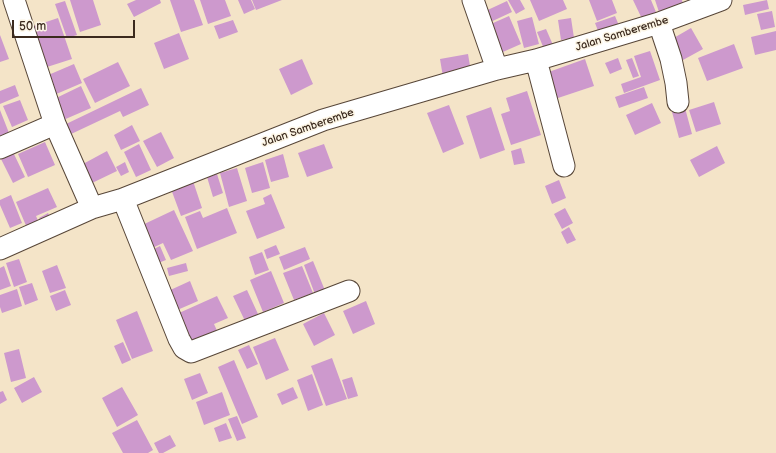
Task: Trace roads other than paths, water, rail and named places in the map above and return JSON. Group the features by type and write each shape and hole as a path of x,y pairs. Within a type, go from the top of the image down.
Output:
{"street":[{"path":"14,0 55,124 92,208"},
{"path":"473,0 497,69"},
{"name":"Jalan Samberembe","path":"0,249 92,208 123,199 323,120 497,69 536,60 659,23 711,2"},
{"path":"659,23 672,65 678,102"},
{"path":"536,60 564,166"},
{"path":"0,148 55,124"},
{"path":"123,199 179,340 184,348 191,352 349,291"}]}
